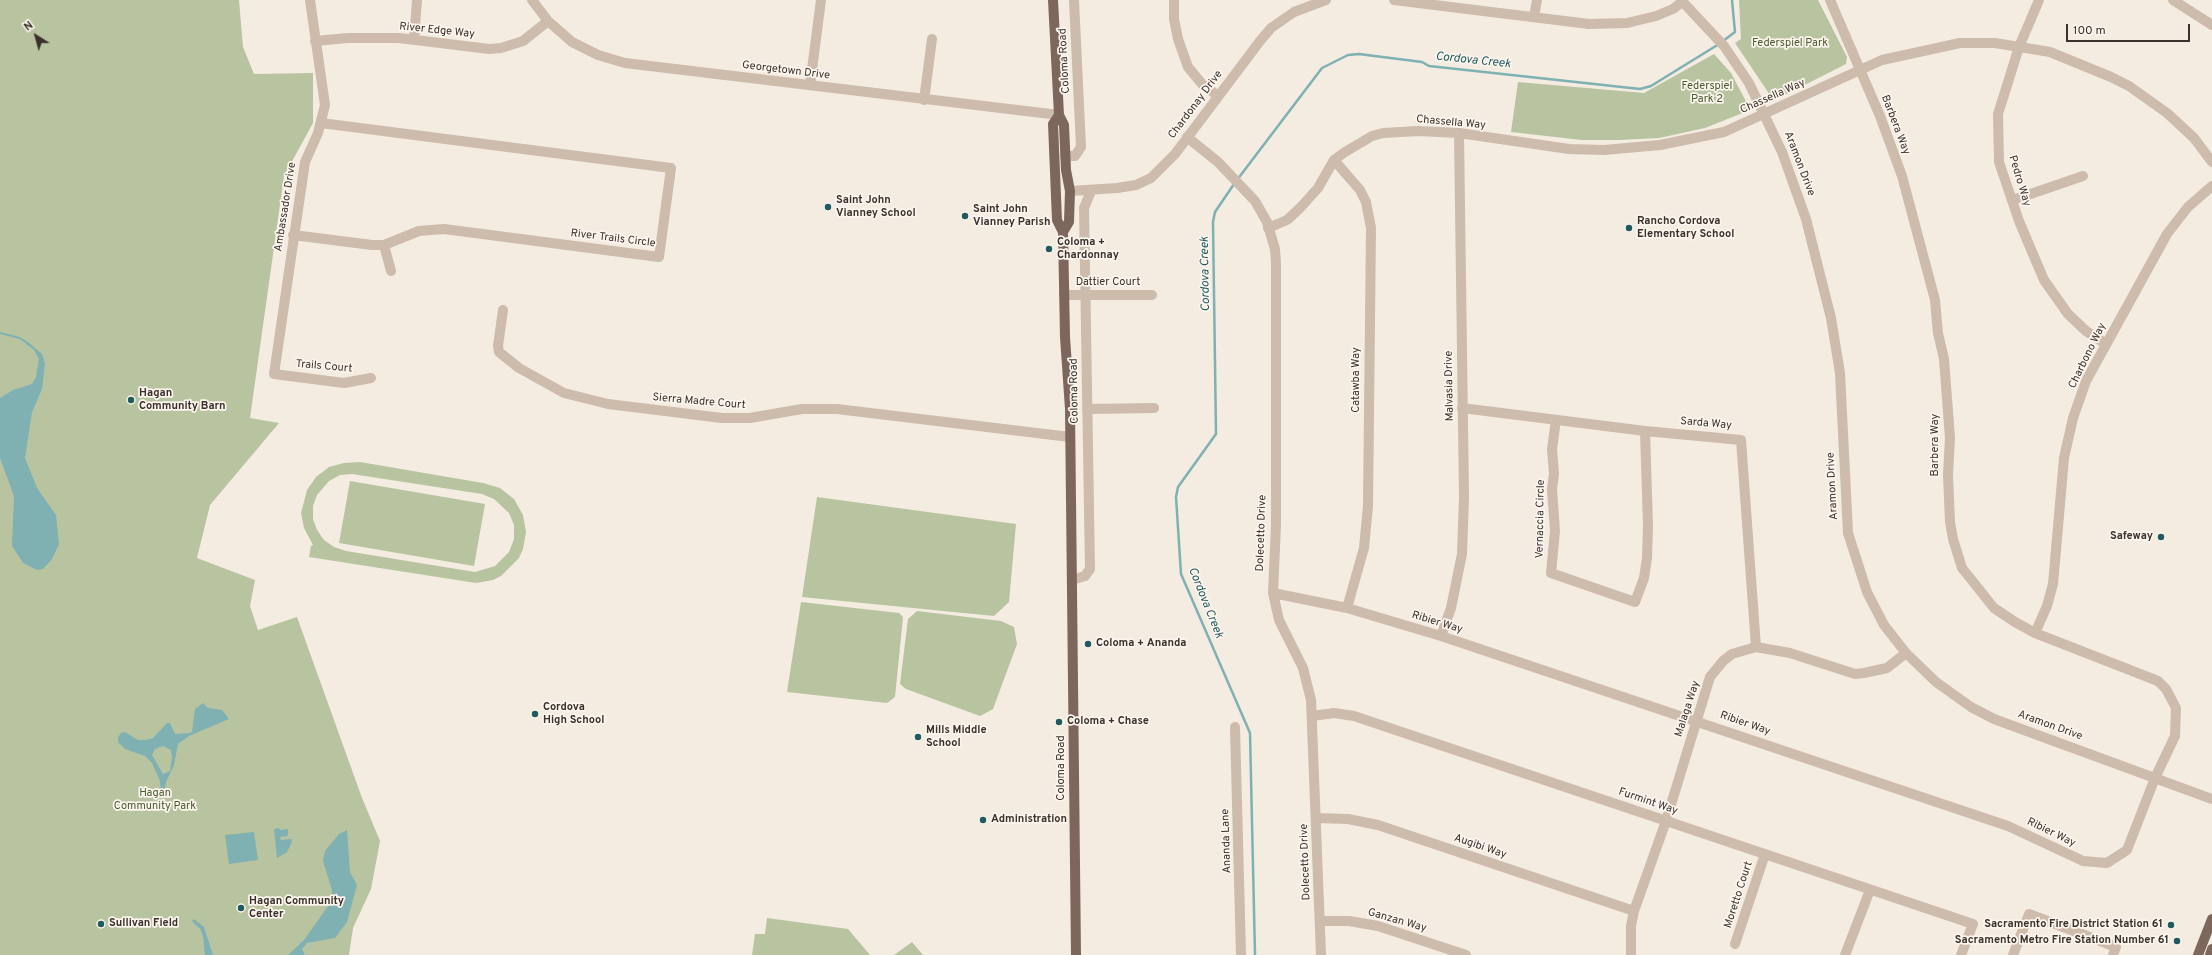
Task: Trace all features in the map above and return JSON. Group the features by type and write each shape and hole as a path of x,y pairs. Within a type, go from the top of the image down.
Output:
{"main road":[{"name":"Coloma Road","path":"1053,0 1060,115 1064,125 1065,156 1070,191 1069,222 1063,232"},
{"name":"Coloma Road","path":"1060,115 1053,124 1056,217 1063,232 1070,437 1076,955"},
{"path":"1056,217 1062,199 1070,191"},
{"path":"2198,955 2212,919"},
{"path":"2210,955 2212,949"}],"street":[{"name":"Ambassador Drive","path":"274,374 293,235 305,162 321,123 325,96 315,40 310,0"},
{"path":"414,40 417,0"},
{"name":"Georgetown Drive","path":"532,0 548,22 572,42 611,60 924,100 1060,115"},
{"path":"810,86 820,0"},
{"name":"Coloma Road","path":"1065,156 1076,156 1081,147 1074,0"},
{"path":"1174,0 1174,19 1178,39 1188,68 1202,84 1218,96"},
{"name":"Chardonay Drive","path":"1070,191 1091,191 1122,188 1143,182 1168,162 1271,28 1294,12 1326,0"},
{"path":"1394,0 1589,24 1627,23 1656,16 1673,8 1682,1"},
{"path":"1534,17 1537,0"},
{"name":"Barbera Way","path":"1830,0 1880,116 1902,176 1935,300 1938,333 1944,359 1950,438 1948,475 1950,522 1953,539 1962,568 1990,603 2015,622 2035,633 2158,681 2166,689 2176,708 2175,736 2155,778"},
{"name":"Pedro Way","path":"2039,0 2019,47 1998,114 1997,128 2000,162 2004,182 2013,200 2019,221 2040,273 2052,294 2080,326 2106,344"},
{"path":"2173,0 2212,25"},
{"name":"Aramon Drive","path":"1682,1 1720,43 1749,83 1766,114 1806,219 1831,318 1840,372 1848,533 1867,592 1884,625 1906,653 1950,692 1994,719 2212,799"},
{"name":"River Edge Way","path":"315,40 374,37 490,49 501,48 523,41 548,22"},
{"path":"924,100 932,39"},
{"name":"Chassella Way","path":"1268,228 1287,220 1300,208 1318,188 1334,160 1357,144 1383,133 1418,131 1458,134 1569,149 1636,149 1724,132 1882,60 1960,43 1995,43 2050,52 2129,86 2153,102 2181,125 2212,162"},
{"name":"River Trails Circle","path":"293,235 372,245 384,245 420,231 444,229 659,257 671,168 321,123"},
{"name":"Malvasia Drive","path":"1441,636 1451,608 1462,554 1464,497 1458,134"},
{"name":"Dolecetto Drive","path":"1188,137 1238,182 1261,211 1268,228 1276,263 1276,525 1273,593 1279,620 1303,668 1311,700 1321,955"},
{"name":"Catawba Way","path":"1334,160 1360,190 1366,202 1371,228 1368,506 1364,548 1347,608"},
{"path":"2013,200 2083,176"},
{"name":"Charbono Way","path":"2035,633 2047,606 2053,584 2060,488 2067,439 2086,381 2171,229 2188,207 2212,186"},
{"name":"Coloma Road","path":"1072,580 1085,576 1090,569 1084,208 1091,191"},
{"path":"384,245 391,271"},
{"name":"Dattier Court","path":"1064,295 1152,294"},
{"name":"Sierra Madre Court","path":"503,310 498,346 499,352 519,368 564,393 608,404 722,418 750,418 802,409 838,409 1070,437"},
{"name":"Trails Court","path":"274,374 344,383 371,378"},
{"path":"1087,409 1154,408"},
{"name":"Sarda Way","path":"1462,408 1645,431 1741,440 1756,647"},
{"name":"Vernaccia Circle","path":"1556,420 1552,489 1555,531 1551,572 1635,602 1644,578 1647,558 1648,526 1645,431"},
{"name":"Ribier Way","path":"1273,593 1347,608 1441,636 2008,826 2083,861 2107,863 2126,850 2155,778"},
{"name":"Malaga Way","path":"1631,955 1631,926 1634,911 1666,821 1710,677 1715,670 1732,654 1756,647 1790,653 1855,674 1887,668 1906,653"},
{"name":"Furmint Way","path":"1312,716 1334,713 1354,716 1973,924 1961,955"},
{"name":"Ananda Lane","path":"1235,727 1241,955"},
{"name":"Augibi Way","path":"1316,818 1348,818 1378,825 1634,911"},
{"name":"Moretto Court","path":"1735,944 1765,854"},
{"path":"1845,955 1870,890"},
{"path":"2014,955 2029,914 2116,947 2113,955"},
{"name":"Ganzan Way","path":"1320,921 1361,923 1378,926 1466,955"}],"green space":[{"name":"Hagan Community Park","path":"0,0 239,0 243,47 254,74 313,73 313,123 284,176 250,418 279,423 210,505 197,558 255,580 250,606 258,630 297,617 362,798 380,841 371,889 353,928 349,955 0,955"},
{"name":"Federspiel Park","path":"1739,0 1818,0 1847,57 1846,64 1777,99 1772,98 1735,43 1741,39"},
{"name":"Federspiel Park 2","path":"1714,54 1731,73 1748,105 1745,112 1705,128 1659,138 1619,140 1582,140 1511,132 1518,82 1644,93"},
{"path":"360,462 483,483 500,488 514,499 523,515 526,532 523,549 519,558 501,576 493,580 476,583 309,557 311,546 313,545 304,528 301,513 307,490 316,477 329,467 344,463","holes":["352,474 482,494 494,499 509,513 514,525 514,539 509,552 495,566 475,572 346,551 334,547 324,540 317,530 313,519 313,506 317,495 329,481 340,475"]},
{"path":"350,481 485,504 474,566 339,543"},
{"path":"817,497 1016,524 1009,602 994,616 802,597"},
{"path":"801,602 899,613 903,617 895,697 887,703 787,692"},
{"path":"917,611 1001,621 1014,627 1017,644 993,709 980,716 906,689 900,684 908,619"},
{"path":"767,918 848,929 870,955 752,955 755,934 765,934"},
{"path":"912,942 923,955 894,955"}],"water":[{"path":"0,332 20,337 28,342 42,354 45,364 42,389 32,412 25,458 37,488 56,515 59,544 52,559 43,569 37,570 23,563 12,546 14,496 0,458 0,398 13,390 32,384 36,377 39,359 34,350 20,339 0,334"},
{"path":"203,703 208,708 222,710 229,719 189,736 178,744 174,765 166,782 164,793 161,793 160,781 152,763 145,756 125,749 118,742 118,737 121,733 125,732 138,740 153,738 167,723 170,723 175,734 192,732 195,709","holes":["163,746 171,750 172,757 170,771 163,774 152,755 155,749"]},
{"path":"279,828 280,830 288,829 288,836 280,837 281,840 291,839 292,842 287,852 277,858 274,829"},
{"path":"347,830 350,872 357,885 347,922 335,938 307,943 302,949 305,955 288,955 304,940 331,902 332,890 323,861 325,851 339,834"},
{"path":"254,832 258,860 229,864 225,835"},
{"path":"194,919 204,927 213,955 205,955 203,936 200,929 192,921"}],"waterway":[{"name":"Cordova Creek","path":"1723,41 1735,32 1732,0"},
{"name":"Cordova Creek","path":"1237,180 1322,68 1348,55 1359,54 1422,62 1429,66 1640,89 1651,86 1719,44"},
{"name":"Cordova Creek","path":"1234,184 1215,212 1213,222 1216,434 1178,487 1176,497 1181,574 1250,733 1255,955"}],"place":[{"name":"Saint John Vianney School","path":"828,207"},
{"name":"Saint John Vianney Parish","path":"965,216"},
{"name":"Rancho Cordova Elementary School","path":"1629,228"},
{"name":"Coloma + Chardonnay","path":"1049,249"},
{"name":"Hagan Community Barn","path":"131,400"},
{"name":"Safeway","path":"2161,537"},
{"name":"Coloma + Ananda","path":"1088,644"},
{"name":"Cordova High School","path":"535,714"},
{"name":"Coloma + Chase","path":"1059,722"},
{"name":"Mills Middle School","path":"918,737"},
{"name":"Administration","path":"983,820"},
{"name":"Hagan Community Center","path":"241,908"},
{"name":"Sullivan Field","path":"101,924"},
{"name":"Sacramento Fire District Station 61","path":"2171,925"},
{"name":"Sacramento Metro Fire Station Number 61","path":"2177,941"}]}
